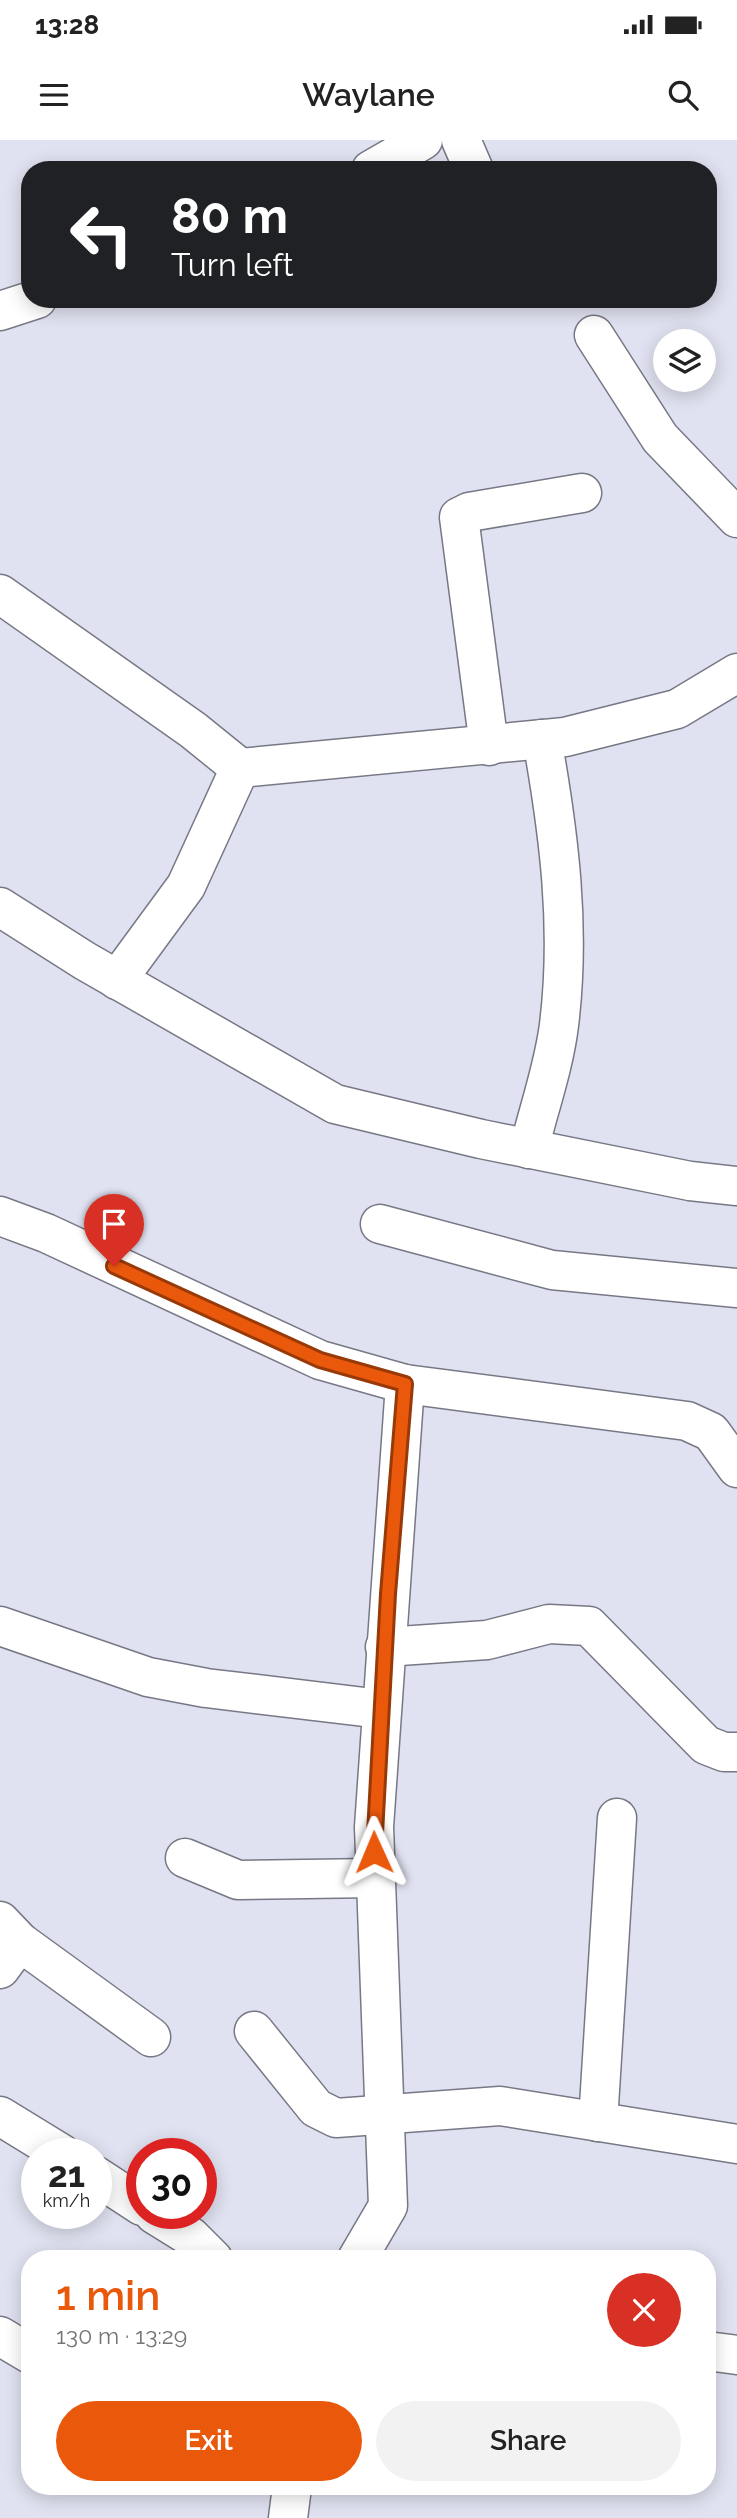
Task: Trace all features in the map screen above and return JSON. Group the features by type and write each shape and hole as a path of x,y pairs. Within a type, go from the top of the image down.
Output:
{"street":[{"path":"387,161 423,140"},
{"path":"461,140 470,161"},
{"path":"0,311 21,304"},
{"path":"594,335 660,438 737,518"},
{"path":"489,746 459,517 469,512 582,493"},
{"path":"0,594 193,730 240,768 565,737 677,709 737,673"},
{"path":"529,1149 559,1027 564,968 565,914 558,827 542,739"},
{"path":"117,980 186,886 240,768"},
{"path":"0,907 117,980 335,1104 529,1149 690,1181 737,1185"},
{"path":"380,1224 552,1270 737,1288"},
{"path":"3,1226 320,1360 405,1384 687,1421 711,1432 737,1468"},
{"path":"364,2250 388,2206 374,1827 405,1384"},
{"path":"385,1647 487,1640 549,1624 589,1626 706,1745 723,1752 737,1752"},
{"path":"0,1626 148,1677 381,1709"},
{"path":"598,2122 617,1818"},
{"path":"185,1858 238,1880 375,1878"},
{"path":"7,1944 151,2036"},
{"path":"254,2031 316,2108 335,2118 385,2112 500,2106 737,2144"},
{"path":"0,2116 36,2138"},
{"path":"169,2229 191,2250"},
{"path":"0,2336 21,2349"},
{"path":"716,2352 737,2355"},
{"path":"288,2518 291,2495"}],"route":[{"path":"114,1266 320,1360 405,1384 388,1594 374,1852"}]}
